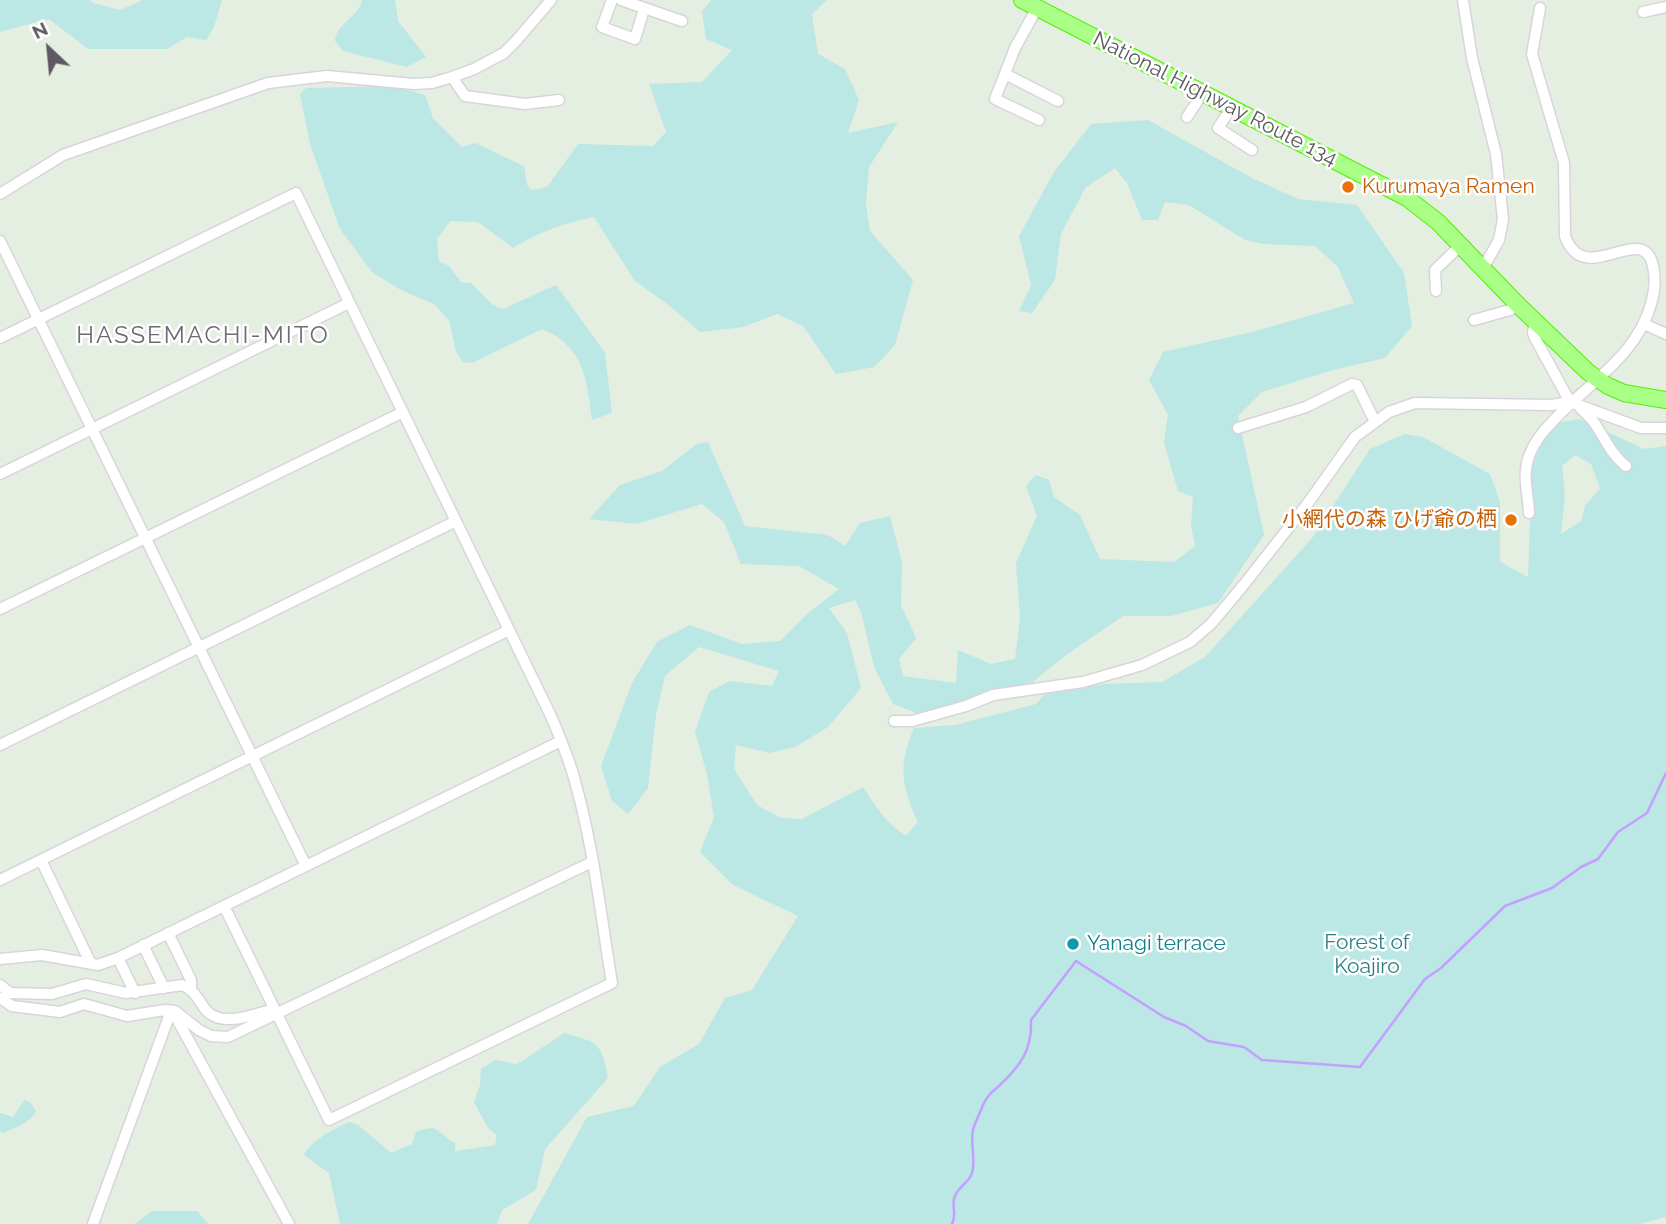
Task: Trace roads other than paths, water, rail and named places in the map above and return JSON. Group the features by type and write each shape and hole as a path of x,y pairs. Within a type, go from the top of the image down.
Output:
{"highway":[{"name":"National Highway Route 134","path":"1030,4 1407,198 1438,222 1518,305 1597,379 1624,393 1666,400"}],"street":[{"path":"0,194 63,155 268,83 327,76 413,84 452,78 503,53 551,0"},
{"path":"612,0 602,27 635,39 644,9"},
{"path":"621,0 681,21"},
{"path":"1464,0 1472,58 1496,154 1503,219 1499,240 1483,268"},
{"path":"1030,4 995,99 1039,120"},
{"path":"1643,12 1666,7"},
{"path":"1529,513 1525,493 1528,458 1541,433 1631,345 1644,324 1655,285 1652,261 1646,252 1636,248 1586,259 1578,256 1569,246 1565,236 1564,163 1532,54 1540,8"},
{"path":"1005,74 1058,101"},
{"path":"452,78 465,96 525,104 559,100"},
{"path":"1187,117 1203,93"},
{"path":"1232,107 1218,128 1252,150"},
{"path":"0,338 296,193 561,741 577,786 612,983 329,1120 224,906"},
{"path":"0,241 306,866"},
{"path":"1436,291 1436,270 1461,245"},
{"path":"0,474 349,303"},
{"path":"1474,320 1510,310 1518,305"},
{"path":"1535,321 1535,338 1572,403 1597,425 1615,457 1626,466"},
{"path":"1644,324 1666,334"},
{"path":"1238,428 1306,407 1352,384 1357,385 1375,422"},
{"path":"894,721 912,721 966,706 993,695 1083,682 1142,665 1191,642 1211,624 1242,587 1308,503 1348,444 1389,412 1415,403 1572,403 1641,428 1666,428"},
{"path":"0,609 402,412"},
{"path":"0,745 456,522"},
{"path":"0,880 509,630"},
{"path":"0,959 42,955 92,964 118,958 561,741"},
{"path":"41,860 92,964"},
{"path":"0,998 12,1006 60,1012 84,1004 127,1016 173,1011 199,1030 218,1038 236,1035 276,1012 592,862"},
{"path":"168,933 191,980 191,989"},
{"path":"143,945 164,988"},
{"path":"118,958 135,993"},
{"path":"0,985 10,993 52,993 86,984 135,993 183,985 191,989 208,1012 216,1018 228,1020 276,1012"},
{"path":"93,1224 173,1011"},
{"path":"173,1011 289,1224"}],"waterway":[{"path":"952,1224 955,1195 972,1173 973,1130 984,1102 1019,1064 1030,1040 1031,1020 1076,961 1164,1017 1186,1026 1208,1041 1244,1047 1262,1060 1360,1067 1425,979 1441,968 1505,906 1552,888 1581,867 1598,859 1618,832 1647,813 1666,773"}],"place":[{"name":"Kurumaya Ramen","path":"1348,187"},
{"name":"小網代の森 ひげ爺の栖","path":"1511,520"},
{"name":"Yanagi terrace","path":"1073,944"}],"district":[{"name":"HASSEMACHI-MITO","path":"203,336"}],"park label":[{"name":"Forest of Koajiro","path":"1367,955"}]}
